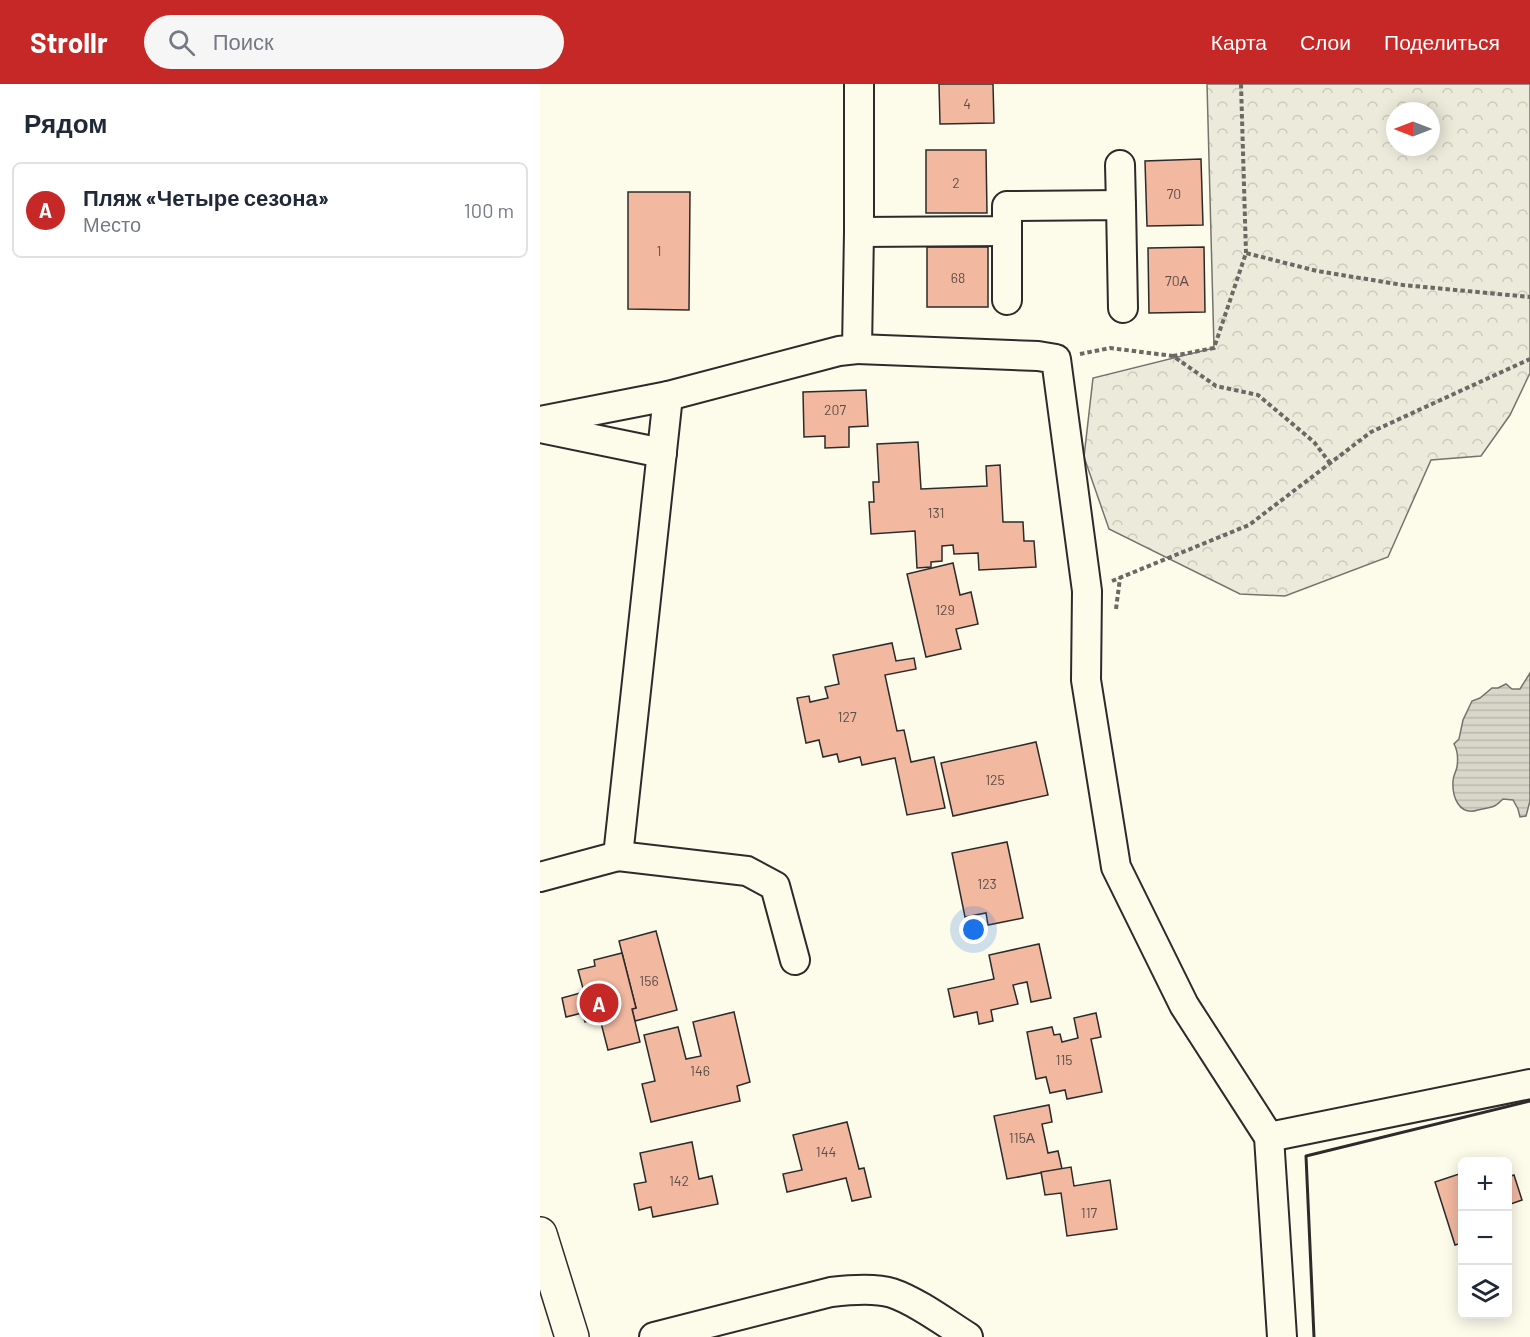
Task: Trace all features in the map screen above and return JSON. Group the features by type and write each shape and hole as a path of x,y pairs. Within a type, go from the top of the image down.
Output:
{"main road":[{"path":"540,1234 572,1337"}],"street":[{"path":"857,349 859,84"},
{"path":"1120,165 1123,308"},
{"path":"1007,300 1007,206 1121,205"},
{"path":"859,232 1007,231"},
{"path":"540,420 668,396 839,351 857,349 1038,356 1056,359 1088,591 1086,680 1116,867 1184,1005 1269,1137 1282,1337"},
{"path":"618,856 668,396"},
{"path":"540,428 662,453"},
{"path":"540,878 618,856 747,871 775,886 795,960"},
{"path":"1269,1137 1530,1084"},
{"path":"654,1337 831,1292 859,1290 891,1292 919,1306 968,1337"}],"path":[{"path":"1056,359 1110,348 1173,356 1214,348 1246,252 1241,84"},
{"path":"1246,252 1317,271 1403,285 1530,297"},
{"path":"1173,356 1216,386 1258,395 1314,442 1330,463"},
{"path":"1088,591 1250,525 1371,432 1530,359"}],"green space":[{"path":"1207,84 1530,84 1530,373 1510,415 1481,456 1431,460 1388,557 1285,596 1240,594 1109,529 1084,457 1093,378 1214,348"}],"shaded area":[{"path":"1530,673 1530,801 1526,816 1520,817 1513,800 1503,799 1492,807 1471,811 1461,808 1455,799 1453,787 1458,761 1454,744 1459,739 1463,720 1472,701 1480,698 1492,688 1506,684 1512,689 1520,689"}],"building":[{"path":"939,84 993,84 994,123 940,124"},
{"path":"926,150 986,150 987,213 926,213"},
{"path":"1201,159 1203,225 1147,226 1145,161"},
{"path":"628,192 690,192 689,310 628,309"},
{"path":"927,247 988,247 988,307 927,307"},
{"path":"1204,247 1205,312 1149,313 1148,248"},
{"path":"866,390 868,426 849,427 849,447 825,448 825,436 804,437 803,392"},
{"path":"918,442 921,489 987,486 986,466 1000,465 1003,522 1023,522 1024,541 1034,541 1036,567 979,570 978,553 954,554 953,545 942,546 942,561 931,562 931,567 917,568 915,531 871,534 869,502 874,502 873,482 879,482 877,444"},
{"path":"953,563 960,595 971,592 978,624 956,629 961,649 926,657 907,574"},
{"path":"892,643 896,661 914,658 916,669 885,675 897,731 904,730 911,762 934,757 945,808 907,815 895,758 862,765 860,757 839,762 837,754 823,757 819,740 806,743 797,698 809,696 810,702 828,698 825,687 839,684 833,655"},
{"path":"1036,742 1048,795 953,816 941,763"},
{"path":"1007,842 1023,918 988,925 986,913 965,917 952,853"},
{"path":"656,931 677,1010 635,1021 632,1009 636,1008 619,941"},
{"path":"1039,944 1051,998 1031,1002 1027,982 1013,985 1018,1004 991,1010 993,1021 979,1024 977,1012 954,1017 948,989 994,979 989,955"},
{"path":"622,953 636,1008 632,1009 640,1042 608,1050 600,1019 585,1022 582,1013 566,1017 562,998 584,992 578,970 595,966 594,960"},
{"path":"734,1012 750,1082 737,1086 740,1101 651,1122 642,1084 655,1081 644,1035 678,1027 686,1059 701,1056 693,1022"},
{"path":"1096,1013 1101,1037 1091,1039 1102,1092 1067,1099 1065,1090 1050,1093 1046,1077 1036,1079 1027,1032 1052,1027 1054,1035 1060,1034 1062,1042 1078,1038 1074,1018"},
{"path":"1049,1105 1052,1122 1042,1124 1048,1153 1058,1151 1062,1169 1007,1179 994,1116"},
{"path":"847,1122 859,1169 864,1168 871,1197 852,1201 846,1178 787,1192 783,1174 802,1170 793,1135"},
{"path":"692,1142 699,1179 712,1176 718,1204 653,1217 651,1207 639,1210 634,1184 646,1182 640,1153"},
{"path":"1071,1167 1074,1186 1110,1180 1117,1229 1067,1236 1061,1193 1045,1195 1041,1172"},
{"path":"1458,1174 1458,1244 1455,1245 1435,1182"},
{"path":"1514,1175 1522,1200 1512,1204 1512,1176"}],"wall":[{"path":"1314,1337 1306,1156 1530,1101"}],"place":[{"name":"Пляж «Четыре сезона»","path":"599,1003"}]}
